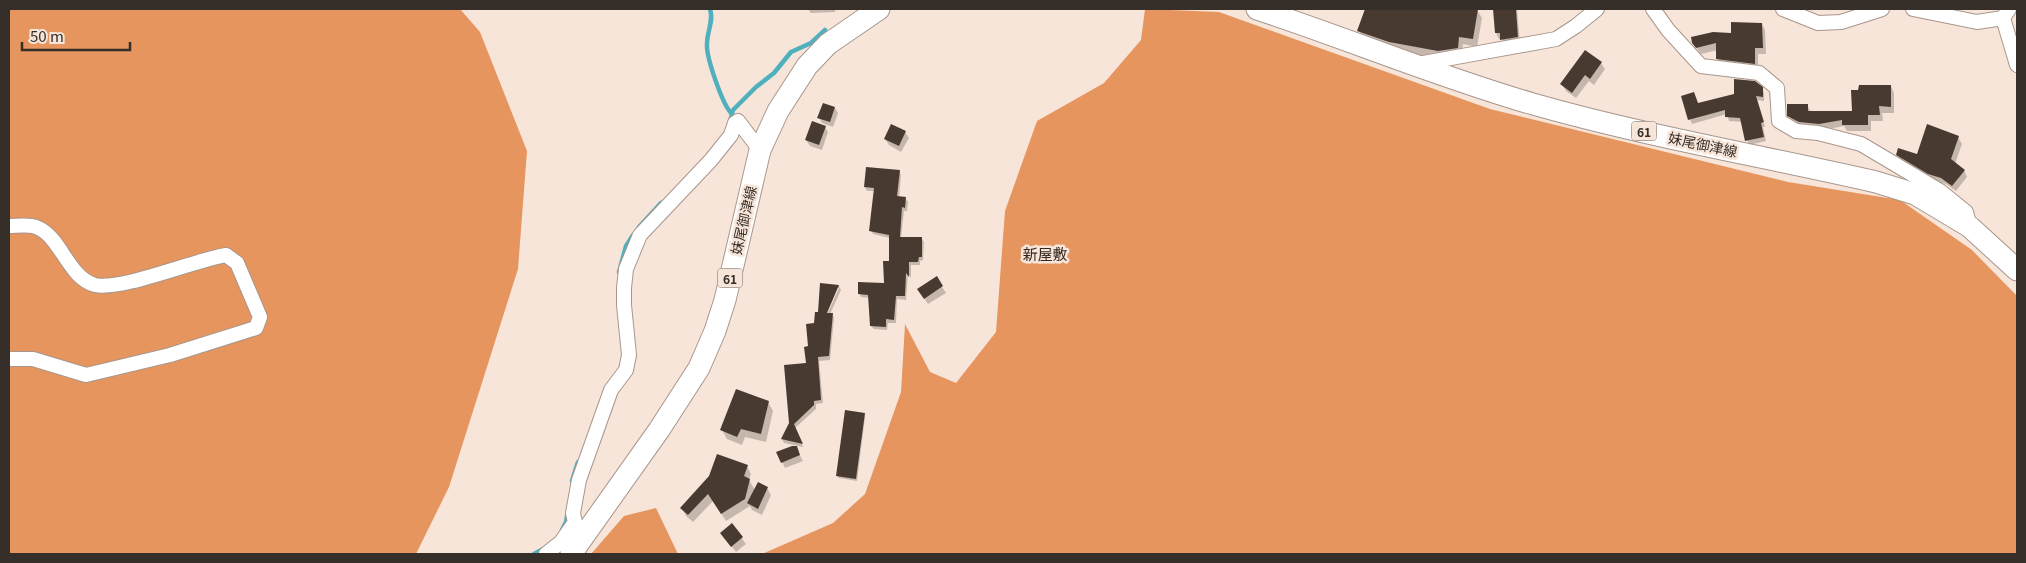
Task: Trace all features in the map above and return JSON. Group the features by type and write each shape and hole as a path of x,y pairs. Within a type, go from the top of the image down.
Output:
{"main road":[{"name":"妹尾御津線","path":"571,554 579,529 659,430 699,368 715,331 725,300 760,150 778,111 807,66 828,44 880,9"},
{"name":"妹尾御津線","path":"1257,9 1415,65 1531,103 1601,122 1876,182 1915,194 1970,227 2017,270"}],"street":[{"path":"1415,65 1556,39 1597,9"},
{"path":"1653,9 1668,30 1701,66 1759,73 1777,88 1779,121 1796,131 1818,133 1861,144 1940,191 1966,212 1970,227"},
{"path":"1783,9 1818,23 1841,22 1882,9"},
{"path":"1912,9 1977,22 2006,13 2017,65"},
{"path":"546,554 579,529 573,513 579,480 611,390 626,370 629,355 624,288 626,269 640,235 711,160 731,135 735,123 738,121 760,150"},
{"path":"9,226 35,226 48,235 79,276 95,285 121,284 226,255 237,264 260,317 256,328 170,355 86,375 33,359 9,359"}],"shaded area":[{"path":"9,9 460,9 480,32 527,151 518,269 449,487 416,554 9,554"},
{"path":"1145,9 1219,12 1490,109 1788,182 1900,200 1972,250 2017,296 2017,554 762,554 833,523 865,494 901,392 905,324 930,372 956,383 996,332 1005,211 1037,121 1104,83 1141,40"},
{"path":"656,508 678,554 591,554 624,516"}],"building":[{"path":"1365,9 1478,9 1473,39 1459,37 1458,48 1438,51 1389,42 1357,31"},
{"path":"1493,9 1516,9 1518,37 1500,40 1500,33 1495,33"},
{"path":"1731,22 1762,23 1763,48 1755,48 1755,64 1716,59 1716,43 1696,48 1692,43 1691,37 1713,32 1731,33"},
{"path":"1585,50 1602,62 1590,79 1585,75 1572,93 1560,84"},
{"path":"1734,79 1755,81 1763,87 1763,97 1756,96 1764,122 1761,123 1764,137 1745,141 1740,118 1725,117 1725,110 1688,120 1681,96 1694,92 1698,103 1734,94"},
{"path":"1859,85 1891,85 1891,107 1879,106 1880,115 1868,115 1868,125 1842,125 1842,120 1819,124 1799,122 1787,116 1787,104 1808,104 1808,111 1852,111 1851,90 1858,90"},
{"path":"823,103 835,107 830,122 817,118"},
{"path":"812,121 826,126 819,145 805,140"},
{"path":"891,124 906,131 899,146 884,139"},
{"path":"1927,124 1959,136 1951,159 1965,170 1952,186 1941,178 1928,174 1896,155 1898,148 1917,154"},
{"path":"866,167 900,170 897,196 906,197 905,208 902,207 900,237 922,237 922,257 919,257 918,262 909,262 909,277 906,273 905,296 896,296 894,320 886,319 886,327 870,326 868,295 858,294 858,282 884,283 883,261 889,261 889,235 869,231 874,188 864,187"},
{"path":"937,276 943,286 924,299 917,289"},
{"path":"820,283 839,285 827,313 833,313 829,356 818,357 821,400 814,401 814,405 794,424 803,444 781,439 789,423 784,365 806,363 804,347 808,346 806,324 814,323 815,312 818,312"},
{"path":"736,389 769,401 761,434 741,429 737,437 720,430"},
{"path":"845,410 865,413 856,479 836,476"},
{"path":"797,446 800,455 781,463 776,452"},
{"path":"717,454 748,465 744,476 750,479 745,499 721,514 708,494 688,515 680,508 709,476"},
{"path":"758,482 768,487 758,509 747,503"},
{"path":"732,523 743,537 731,547 720,533"}],"waterway":[{"path":"710,9 711,18 707,50 719,90 731,113"},
{"path":"730,122 733,110 756,87 774,73 791,52 811,43 825,30"},
{"path":"639,227 661,203"},
{"path":"619,272 626,246 633,235"},
{"path":"572,481 578,462"},
{"path":"562,530 568,511"},
{"path":"534,554 545,548"}],"district":[{"name":"新屋敷","path":"1045,253"}]}
